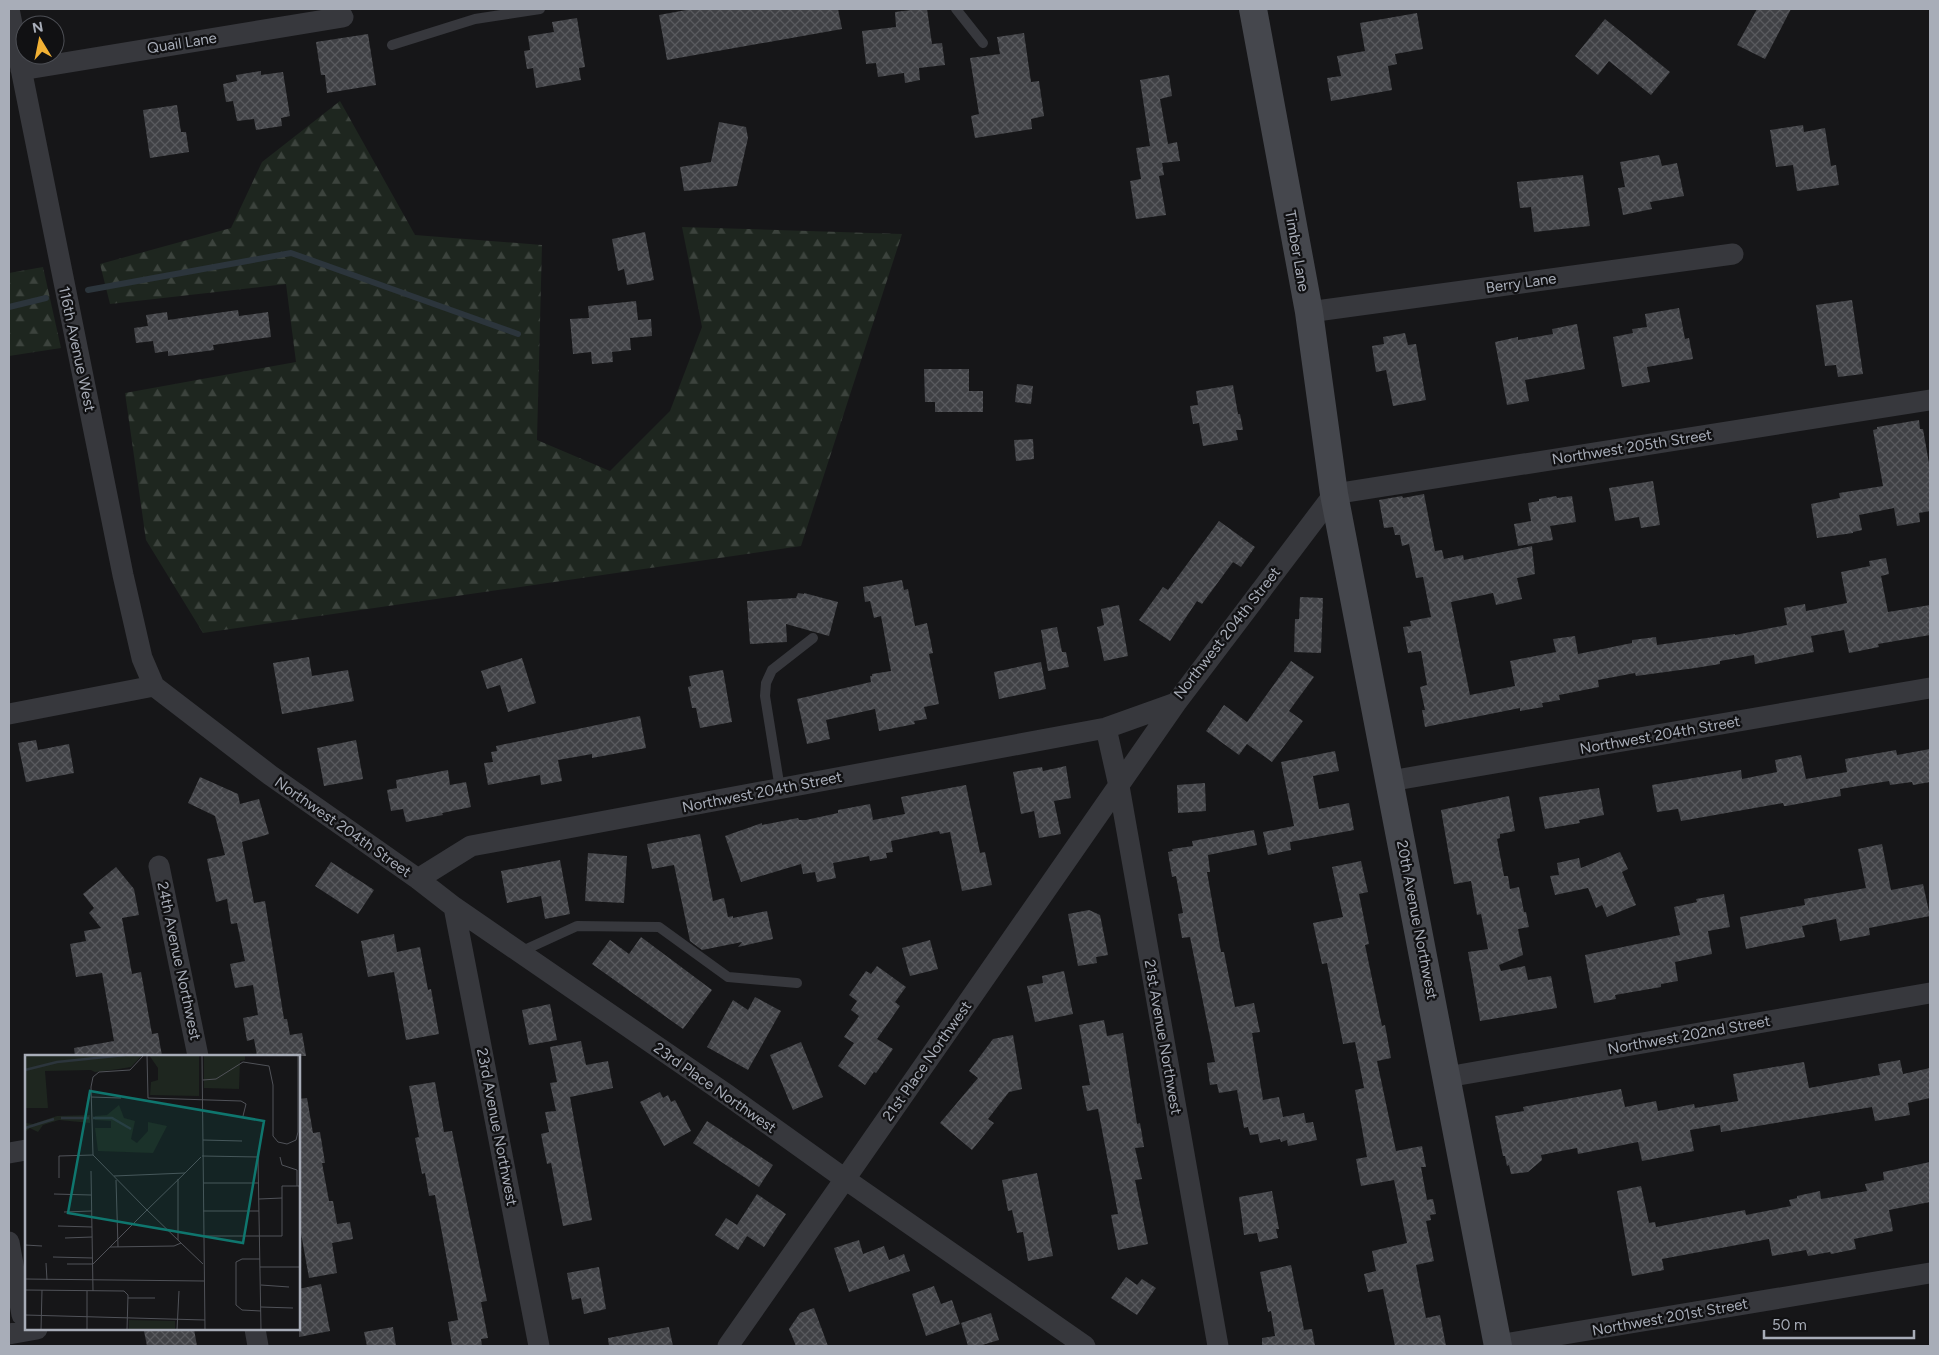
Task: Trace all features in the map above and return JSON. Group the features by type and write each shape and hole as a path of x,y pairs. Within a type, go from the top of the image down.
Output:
{"street":[{"name":"116th Avenue West","path":"9,9 123,575 142,658 154,686"},
{"name":"Timber Lane","path":"1253,9 1308,312 1334,494"},
{"name":"Quail Lane","path":"21,70 343,17"},
{"name":"Berry Lane","path":"1308,312 1733,254"},
{"name":"Northwest 205th Street","path":"1334,494 1930,400"},
{"name":"Northwest 204th Street","path":"154,686 270,775 418,879 471,846 1106,728 1176,702 1334,494"},
{"name":"20th Avenue Northwest","path":"1334,494 1498,1346"},
{"path":"9,714 154,686"},
{"name":"Northwest 204th Street","path":"1390,781 1930,688"},
{"name":"21st Place Northwest","path":"845,1179 1176,702"},
{"name":"21st Avenue Northwest","path":"1106,728 1119,786 1218,1346"},
{"name":"24th Avenue Northwest","path":"159,866 198,1055"},
{"name":"23rd Place Northwest","path":"418,879 454,907 726,1094 845,1179"},
{"name":"23rd Avenue Northwest","path":"454,907 540,1346"},
{"name":"Northwest 202nd Street","path":"1447,1077 1930,993"},
{"path":"9,1153 25,1150"},
{"path":"728,1346 845,1179 1085,1346"},
{"path":"9,1242 25,1303"},
{"name":"Northwest 201st Street","path":"1498,1346 1930,1273"},
{"path":"9,1334 25,1325"},
{"path":"255,1330 258,1346"}],"lane":[{"path":"392,45 475,19 540,9"},
{"path":"956,9 982,43"},
{"path":"780,789 765,696 766,683 772,670 813,638"},
{"path":"519,952 577,926 659,927 728,977 797,983"}],"green space":[{"path":"340,101 415,235 542,245 537,440 610,471 670,411 702,327 682,227 902,234 801,546 203,633 146,540 125,393 296,362 286,284 110,304 100,264 231,228 262,162"},
{"path":"43,267 61,348 9,356 9,273"}],"building":[{"path":"692,9 838,9 842,29 667,60 659,15"},
{"path":"927,9 932,44 942,43 945,65 919,68 920,80 905,83 904,73 878,77 876,63 866,64 862,31 896,27 895,12"},
{"path":"1757,9 1791,9 1765,59 1737,45"},
{"path":"1417,13 1423,49 1395,54 1397,64 1388,66 1392,90 1331,101 1327,78 1341,76 1337,56 1365,51 1360,23"},
{"path":"577,18 585,67 579,68 581,80 536,88 533,68 527,69 524,51 530,50 528,36 554,32 552,22"},
{"path":"1605,19 1670,72 1651,95 1609,61 1598,75 1575,56"},
{"path":"1024,33 1031,82 1039,81 1044,116 1031,119 1032,129 975,138 971,116 979,114 970,58 1000,54 997,37"},
{"path":"368,34 376,85 327,93 325,75 321,75 316,42"},
{"path":"261,71 261,75 283,72 290,116 281,118 282,126 256,130 254,119 237,121 233,101 226,102 223,84 237,81 236,75"},
{"path":"1169,75 1172,96 1160,99 1168,144 1177,142 1180,161 1162,163 1164,175 1159,176 1166,215 1136,219 1130,181 1141,179 1136,148 1150,146 1140,80"},
{"path":"177,105 181,132 186,132 189,152 150,158 143,110"},
{"path":"719,122 746,127 748,138 737,186 684,191 680,167 711,162"},
{"path":"1803,125 1804,132 1825,128 1831,166 1836,165 1839,185 1797,191 1793,165 1776,167 1770,130"},
{"path":"1659,155 1662,166 1677,163 1684,196 1650,202 1652,209 1623,215 1618,188 1625,187 1620,162"},
{"path":"1583,175 1590,226 1534,232 1531,207 1520,208 1517,182"},
{"path":"645,232 654,280 627,285 624,269 618,271 612,239"},
{"path":"1852,300 1863,374 1838,377 1836,365 1825,366 1816,305"},
{"path":"636,301 638,320 651,319 652,336 630,338 631,350 612,352 613,362 592,364 591,352 573,354 570,319 589,318 588,306"},
{"path":"1679,308 1685,339 1689,338 1693,359 1647,367 1650,382 1622,387 1613,337 1633,333 1632,329 1647,327 1645,314"},
{"path":"238,310 239,316 268,312 271,337 213,345 214,350 168,356 168,351 155,353 153,341 136,343 134,328 148,326 146,315 167,312 168,320"},
{"path":"1577,324 1585,369 1525,380 1529,401 1507,405 1495,342 1518,337 1518,340 1553,334 1552,329"},
{"path":"1405,333 1408,345 1416,344 1426,400 1393,406 1386,370 1376,372 1372,346 1384,344 1383,337"},
{"path":"924,369 969,369 969,391 983,391 983,412 935,412 935,402 925,402"},
{"path":"1017,384 1033,386 1031,404 1015,402"},
{"path":"1233,385 1243,430 1236,430 1238,440 1203,446 1199,423 1193,424 1190,406 1198,405 1196,391"},
{"path":"1919,420 1920,429 1923,429 1930,469 1930,511 1919,513 1920,522 1897,526 1894,508 1859,515 1862,530 1817,538 1811,504 1840,498 1839,493 1883,486 1873,430 1877,429 1877,427"},
{"path":"1033,439 1034,459 1016,461 1014,440"},
{"path":"1653,481 1660,525 1641,528 1639,517 1615,521 1609,488"},
{"path":"1424,494 1435,551 1442,550 1444,559 1463,555 1464,560 1532,546 1535,574 1517,578 1522,599 1496,605 1493,593 1451,602 1470,695 1515,686 1510,661 1556,652 1553,639 1575,636 1578,654 1632,643 1632,640 1656,637 1657,645 1735,635 1787,625 1784,608 1805,604 1806,611 1847,603 1841,572 1870,566 1869,561 1886,558 1889,574 1881,576 1888,612 1930,605 1930,635 1878,644 1879,647 1849,653 1844,630 1811,636 1814,652 1755,664 1754,655 1720,661 1720,664 1636,676 1635,673 1598,680 1599,687 1559,695 1560,700 1542,703 1543,707 1520,711 1520,708 1425,727 1422,710 1425,710 1420,687 1427,685 1421,651 1408,653 1403,627 1411,626 1410,621 1431,617 1423,577 1416,578 1409,544 1402,546 1400,535 1395,535 1393,527 1384,528 1379,500"},
{"path":"1556,496 1557,498 1572,496 1576,522 1550,526 1553,540 1518,546 1514,524 1531,521 1528,503"},
{"path":"1219,521 1255,547 1241,567 1233,562 1202,604 1197,601 1170,641 1139,620 1163,587 1168,590"},
{"path":"902,580 904,590 908,589 915,626 927,623 933,653 929,654 939,704 924,707 927,719 914,721 915,724 879,731 875,709 826,720 830,739 807,744 797,699 871,682 870,676 872,674 891,671 881,616 874,618 870,601 865,602 863,587"},
{"path":"798,593 838,602 829,636 786,624 787,642 750,644 747,601 796,598"},
{"path":"1300,597 1323,598 1321,653 1294,652 1295,619 1299,619"},
{"path":"1119,605 1128,656 1104,661 1097,627 1104,625 1101,609"},
{"path":"1057,627 1062,652 1066,652 1069,667 1048,671 1041,630"},
{"path":"309,657 312,676 348,670 354,701 282,714 273,663"},
{"path":"522,658 536,703 508,712 500,685 487,689 481,671"},
{"path":"1291,661 1314,677 1289,711 1303,721 1272,762 1247,744 1239,755 1206,731 1224,705 1247,722"},
{"path":"1041,662 1046,689 999,699 994,672"},
{"path":"723,670 732,722 700,728 696,708 692,708 688,687 691,686 689,676"},
{"path":"640,716 646,748 592,758 592,754 558,760 562,781 541,785 540,775 488,785 484,763 493,762 491,752 497,751 496,746"},
{"path":"36,740 38,750 69,744 74,773 26,782 18,743"},
{"path":"356,740 363,779 324,786 317,748"},
{"path":"1930,749 1930,782 1913,785 1912,782 1890,785 1889,781 1840,789 1841,796 1786,806 1783,803 1681,821 1678,809 1657,812 1652,785 1741,770 1742,779 1777,772 1775,760 1801,755 1806,779 1847,772 1845,759 1896,750 1897,755"},
{"path":"1335,751 1339,771 1313,776 1319,809 1349,803 1354,830 1290,842 1291,850 1268,855 1263,832 1294,826 1281,762"},
{"path":"1066,766 1071,798 1054,801 1061,834 1039,838 1034,811 1021,814 1013,772 1042,767 1043,771"},
{"path":"448,770 450,785 466,782 471,807 406,822 403,809 391,811 387,790 397,788 396,780"},
{"path":"200,777 238,794 240,804 259,799 269,834 242,842 254,903 265,901 284,1019 287,1019 290,1035 302,1033 306,1056 257,1055 254,1039 247,1041 243,1018 258,1015 253,985 235,988 230,964 245,961 237,923 231,924 227,899 216,902 207,859 225,855 215,816 188,803"},
{"path":"1205,783 1206,811 1178,813 1177,785"},
{"path":"966,785 980,853 985,852 992,885 962,891 950,832 940,834 939,831 891,841 893,852 886,853 887,858 870,861 869,856 833,863 836,878 817,882 815,872 803,874 801,864 741,882 725,836 762,823 762,825 798,818 799,820 806,820 838,813 838,810 870,804 873,820 905,814 901,797"},
{"path":"1599,788 1604,815 1579,820 1580,823 1545,829 1539,797"},
{"path":"1509,796 1515,831 1500,834 1500,838 1497,839 1504,876 1508,876 1510,889 1519,887 1529,927 1518,929 1523,955 1499,965 1501,971 1525,966 1528,980 1551,976 1557,1008 1480,1021 1468,952 1488,949 1481,914 1477,915 1471,881 1454,884 1441,810"},
{"path":"1254,830 1257,845 1208,855 1210,872 1207,872 1221,952 1224,952 1235,1007 1254,1003 1260,1032 1252,1033 1263,1100 1279,1097 1283,1117 1304,1113 1306,1123 1313,1122 1317,1140 1288,1146 1287,1140 1281,1142 1280,1139 1260,1143 1258,1134 1250,1135 1248,1127 1244,1128 1237,1090 1219,1093 1217,1084 1210,1085 1207,1063 1215,1062 1190,937 1182,938 1178,914 1183,913 1176,876 1172,877 1168,852 1173,851 1172,849 1193,846 1192,841"},
{"path":"700,834 713,901 724,898 728,917 733,916 733,918 767,911 773,939 738,947 742,942 702,950 690,941 674,865 652,869 647,844"},
{"path":"1882,844 1891,890 1923,884 1930,916 1869,928 1870,935 1840,941 1836,919 1802,926 1805,937 1746,949 1740,917 1805,905 1804,899 1866,888 1858,849"},
{"path":"1620,852 1628,869 1622,872 1636,905 1607,917 1602,905 1596,908 1588,888 1555,895 1550,876 1559,875 1557,863 1579,858 1581,868"},
{"path":"588,853 627,856 624,903 585,901"},
{"path":"560,860 570,914 545,919 541,896 507,903 501,871"},
{"path":"1361,861 1368,892 1359,894 1369,944 1365,945 1382,1026 1385,1025 1391,1058 1377,1061 1396,1151 1422,1146 1426,1167 1421,1167 1427,1200 1433,1199 1436,1214 1430,1215 1431,1220 1426,1221 1434,1261 1416,1265 1426,1318 1440,1315 1446,1346 1395,1346 1383,1289 1368,1292 1364,1274 1376,1271 1372,1251 1407,1243 1394,1180 1361,1186 1356,1159 1367,1157 1355,1090 1364,1088 1355,1042 1343,1044 1327,963 1322,964 1313,923 1343,917 1332,867"},
{"path":"331,862 374,890 358,914 315,886"},
{"path":"116,867 134,889 139,915 122,918 132,974 141,972 152,1034 158,1033 162,1055 75,1055 74,1048 114,1041 102,973 76,977 70,944 86,941 84,931 101,928 89,913 94,908 83,894"},
{"path":"1724,894 1730,927 1708,931 1712,954 1675,962 1678,981 1661,984 1661,987 1615,995 1616,999 1594,1003 1585,955 1680,935 1674,907 1697,902 1696,899"},
{"path":"1089,910 1100,915 1108,955 1096,957 1097,963 1078,966 1068,914"},
{"path":"394,934 397,952 420,947 428,990 431,989 439,1034 406,1040 394,972 368,977 361,941"},
{"path":"641,937 712,990 683,1029 592,964 610,940 629,954"},
{"path":"930,940 938,969 910,976 902,948"},
{"path":"877,966 906,987 895,1002 900,1006 877,1039 893,1049 865,1085 838,1066 854,1043 844,1037 859,1016 851,1010 857,1001 849,995 866,971 871,974"},
{"path":"1064,971 1073,1014 1035,1022 1027,986 1043,983 1042,976"},
{"path":"755,997 781,1011 748,1070 707,1047 733,1000 748,1010"},
{"path":"550,1004 557,1040 529,1045 522,1010"},
{"path":"1104,1020 1107,1036 1123,1033 1137,1124 1140,1123 1144,1147 1135,1148 1142,1179 1135,1180 1148,1244 1118,1250 1111,1215 1118,1214 1098,1109 1087,1111 1082,1086 1090,1085 1079,1025"},
{"path":"1013,1035 1022,1089 1009,1092 988,1119 994,1123 972,1150 940,1123 978,1078 969,1071 993,1039"},
{"path":"581,1041 586,1065 608,1061 613,1088 570,1097 592,1220 563,1226 551,1163 547,1164 541,1134 549,1132 545,1112 556,1111 550,1083 557,1082 550,1047"},
{"path":"801,1042 823,1097 793,1110 770,1055"},
{"path":"1900,1060 1903,1074 1930,1068 1930,1098 1908,1103 1910,1115 1875,1121 1872,1107 1721,1132 1720,1125 1690,1130 1694,1151 1642,1161 1638,1142 1578,1154 1577,1148 1541,1155 1542,1160 1528,1172 1511,1174 1505,1156 1503,1156 1495,1116 1524,1111 1523,1107 1621,1089 1625,1107 1656,1101 1658,1111 1694,1104 1695,1108 1738,1101 1733,1074 1804,1062 1809,1088 1880,1075 1878,1064"},
{"path":"435,1082 444,1132 452,1131 487,1301 481,1302 488,1338 481,1339 482,1346 452,1346 448,1322 458,1320 435,1195 429,1196 425,1173 422,1174 415,1138 419,1137 409,1086"},
{"path":"660,1092 663,1098 668,1095 671,1102 675,1100 691,1131 664,1146 640,1102"},
{"path":"307,1098 313,1133 320,1132 325,1163 322,1163 329,1201 333,1201 337,1224 350,1222 353,1239 332,1243 337,1273 309,1278 300,1228 300,1099"},
{"path":"707,1121 773,1165 759,1187 693,1143"},
{"path":"1930,1162 1930,1202 1889,1210 1893,1231 1854,1239 1856,1249 1808,1256 1806,1250 1772,1256 1769,1239 1662,1259 1664,1270 1632,1276 1617,1191 1641,1186 1649,1223 1655,1222 1656,1227 1745,1210 1746,1215 1791,1206 1789,1200 1797,1198 1797,1196 1820,1191 1821,1199 1867,1191 1865,1184 1884,1180 1883,1172"},
{"path":"1037,1173 1053,1256 1028,1261 1023,1232 1017,1233 1012,1210 1008,1211 1002,1180"},
{"path":"1272,1191 1279,1229 1276,1229 1278,1238 1259,1242 1257,1233 1244,1235 1239,1197"},
{"path":"757,1194 786,1214 764,1247 747,1236 738,1250 715,1235 726,1218 737,1225"},
{"path":"859,1240 863,1254 884,1246 889,1260 904,1254 910,1271 849,1292 834,1248"},
{"path":"1291,1265 1304,1330 1312,1329 1315,1346 1262,1346 1262,1338 1275,1336 1271,1311 1268,1312 1260,1272"},
{"path":"599,1267 606,1309 584,1314 581,1298 572,1300 567,1273"},
{"path":"1126,1277 1137,1285 1142,1279 1156,1288 1137,1315 1111,1298"},
{"path":"321,1284 330,1331 299,1337 300,1289"},
{"path":"934,1286 941,1304 952,1300 960,1324 926,1336 912,1294"},
{"path":"814,1308 828,1346 796,1346 789,1329 800,1313"},
{"path":"991,1313 999,1340 979,1346 968,1346 961,1323"},
{"path":"393,1327 396,1346 367,1346 364,1332"},
{"path":"669,1327 673,1346 609,1346 608,1338"},
{"path":"194,1330 197,1346 147,1346 144,1331"}],"waterway":[{"path":"88,290 291,253 518,334"},
{"path":"9,307 46,298"}]}
